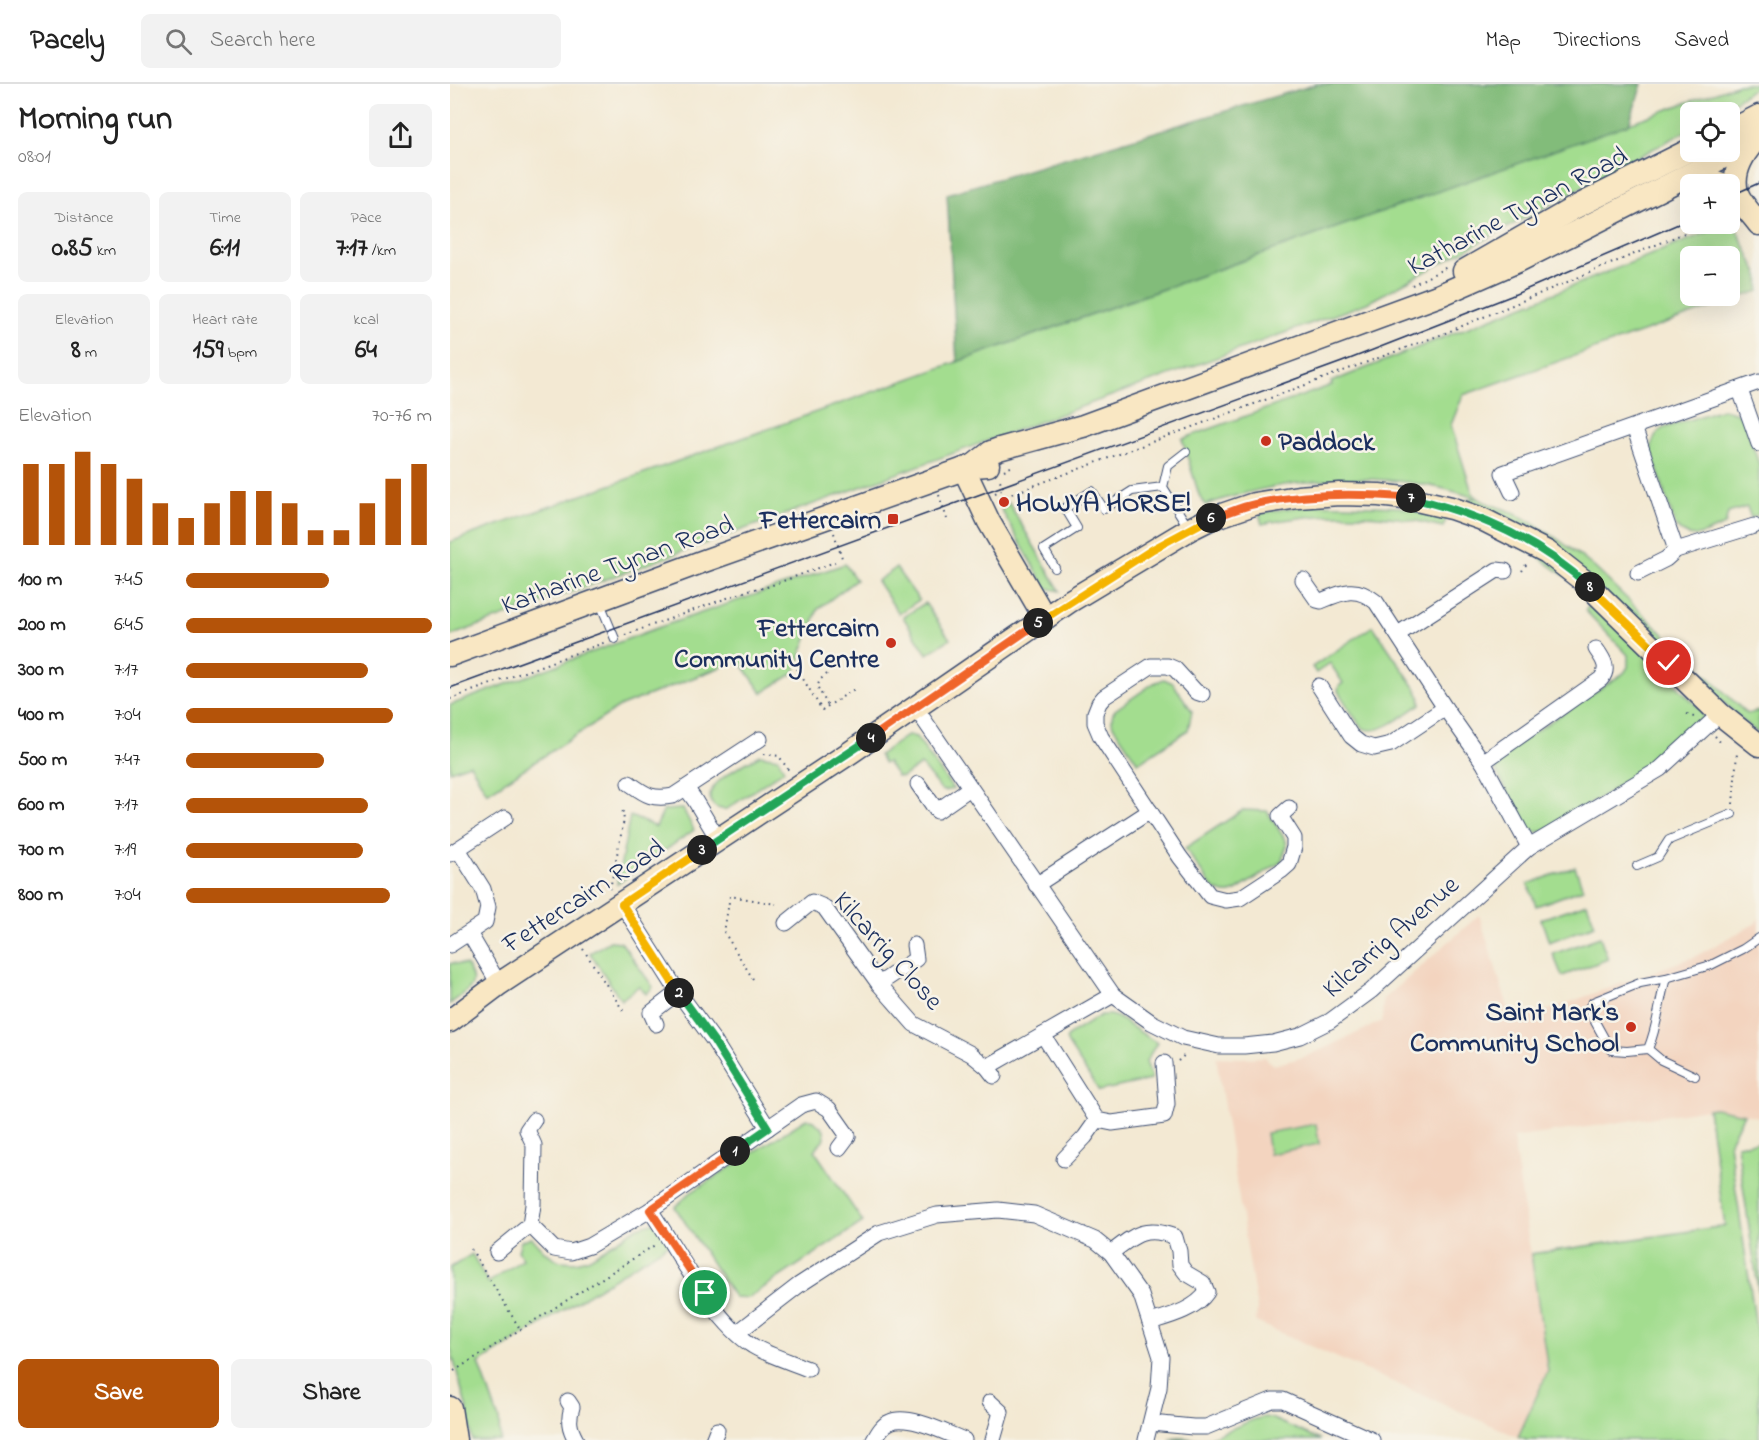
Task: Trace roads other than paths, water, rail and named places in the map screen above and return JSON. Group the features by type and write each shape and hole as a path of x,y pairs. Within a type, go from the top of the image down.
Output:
{"street":[{"name":"Katharine Tynan Road","path":"1688,174 1751,126"},
{"path":"1738,174 1751,126"},
{"name":"Katharine Tynan Road","path":"1370,321 1436,287 1574,208 1680,155"},
{"name":"Katharine Tynan Road","path":"450,655 599,599 968,468 996,465 1020,457 1083,426 1440,296 1518,261 1680,180"},
{"path":"1740,201 1759,224"},
{"path":"1512,492 1503,473 1759,382"},
{"path":"1740,390 1759,444"},
{"path":"1634,427 1676,550"},
{"path":"968,468 989,522 1045,618"},
{"name":"Fettercairn Road","path":"450,1021 499,984 619,906 1045,618 1153,549 1210,519 1254,504 1298,497 1339,494 1412,498 1451,508 1504,529 1547,552 1584,581 1618,613 1717,724 1759,745"},
{"path":"1638,573 1666,559 1676,550 1754,526"},
{"path":"1398,634 1497,570 1505,571"},
{"path":"1303,580 1317,600 1321,601 1349,591 1366,594 1376,602 1483,762 1528,847"},
{"path":"1483,762 1601,679 1606,668 1596,649"},
{"path":"1202,694 1196,692 1175,669 1168,666 1151,666 1107,694 1099,703 1095,713 1095,723 1101,737 1150,811 1210,896 1226,900 1240,898 1281,872 1289,864 1294,847 1293,838 1280,816 1289,808"},
{"path":"1319,686 1351,736 1361,744 1374,748 1391,744 1445,708"},
{"name":"Kilcarrig Avenue","path":"915,707 1113,995 1151,1022 1183,1038 1219,1046 1273,1043 1300,1036 1330,1021 1371,991 1528,847 1660,769 1717,724"},
{"path":"629,783 658,799 673,796 759,746"},
{"path":"918,784 937,811 970,788"},
{"path":"686,788 718,839"},
{"path":"1036,885 1150,811"},
{"path":"450,945 485,922 488,907 483,890 454,851 504,818"},
{"name":"Kilcarrig Close","path":"786,923 812,902 824,907 879,984 914,1024 971,1054 991,1071 1043,1035 1113,995"},
{"path":"619,906 714,1041 768,1128"},
{"path":"469,933 499,984"},
{"path":"879,984 916,958 914,945"},
{"path":"656,1024 651,1013 678,992"},
{"path":"1043,1035 1097,1120 1112,1123 1164,1116 1171,1062"},
{"path":"530,1225 554,1249 571,1252 589,1246 650,1210 801,1105 816,1101 830,1109 848,1136 838,1148"},
{"path":"497,1252 530,1225 533,1205 534,1145 527,1130 534,1120"},
{"path":"1064,1159 1085,1137 1097,1120"},
{"path":"650,1210 726,1322 753,1346 808,1369"},
{"path":"737,1333 799,1285 874,1235 936,1215 998,1210 1034,1214 1095,1240 1111,1253 1141,1295 1161,1357 1159,1388 1146,1440"},
{"path":"1111,1253 1128,1238 1143,1231 1162,1232 1175,1237 1180,1265 1186,1273 1203,1283 1207,1292 1203,1299 1191,1307 1150,1322"},
{"path":"1151,1423 1206,1427 1272,1400 1283,1400 1372,1440"},
{"path":"568,1401 572,1407 569,1417 570,1431 576,1440"},
{"path":"990,1402 1001,1412 993,1440"},
{"path":"450,1408 455,1440"},
{"path":"874,1440 882,1427 891,1420 906,1419 964,1440"}],"lane":[{"path":"1185,452 1168,466 1163,487 1190,529"},
{"path":"1055,568 1044,549 1077,528 1065,508 1092,491 1104,509 1132,491 1163,487"},
{"path":"599,599 615,639"},
{"path":"1636,866 1658,857 1669,840 1732,814"},
{"path":"1695,1076 1661,1060 1648,1049 1612,1050 1588,1009 1593,1002 1640,983 1711,965 1759,938"},
{"path":"1648,1049 1654,1035 1666,978"}],"tram line":[{"path":"1740,192 1759,183"},
{"path":"450,688 1342,362 1511,296 1680,223"}],"place":[{"name":"Paddock","path":"1266,441"},
{"name":"HOWYA HORSE!","path":"1004,502"},
{"name":"Fettercairn","path":"893,519"},
{"name":"Fettercairn Community Centre","path":"891,643"},
{"name":"Saint Mark's Community School","path":"1631,1027"}]}
